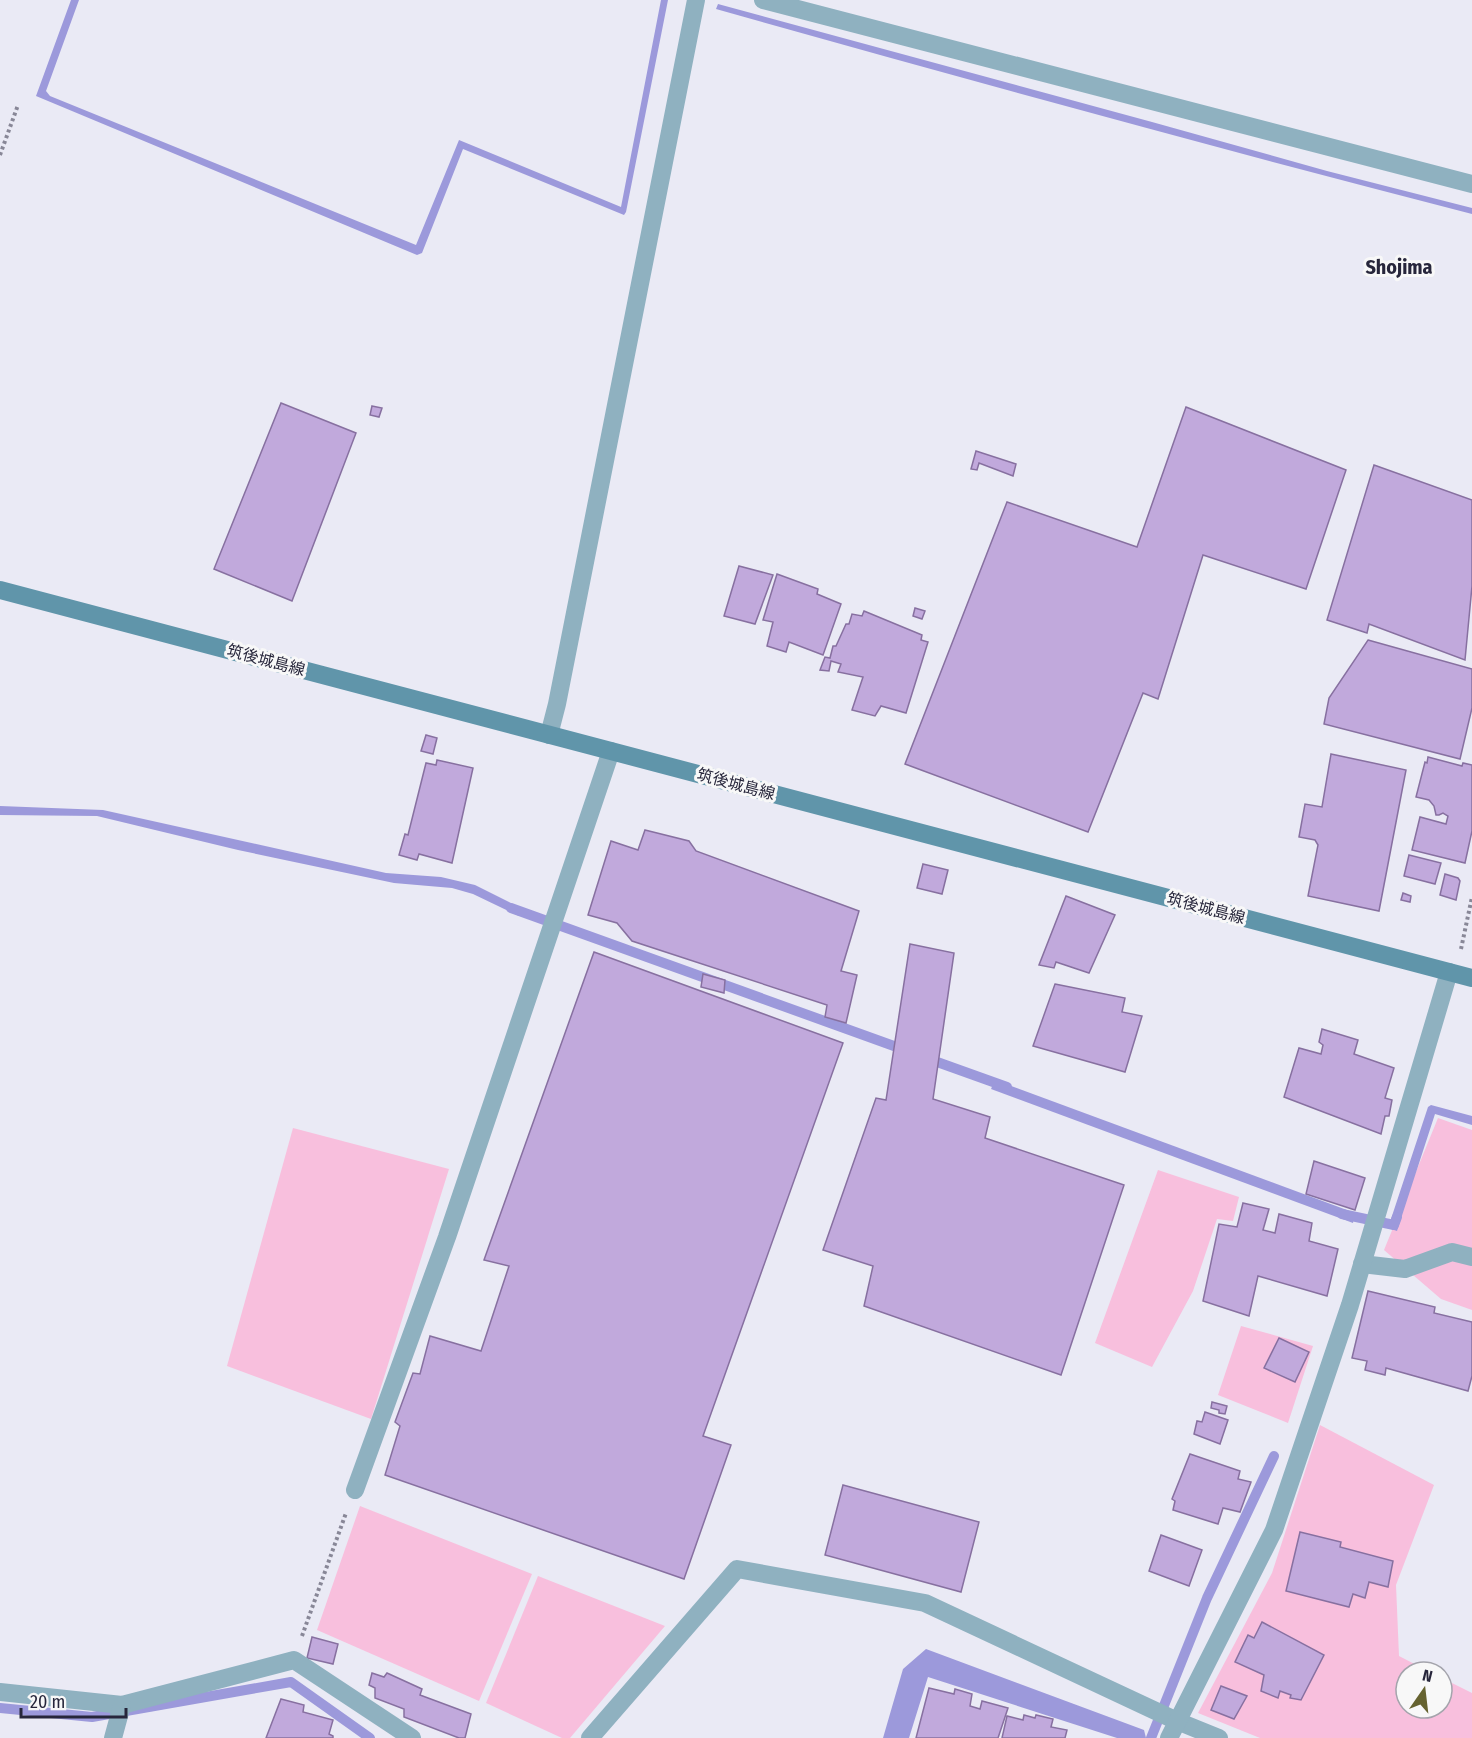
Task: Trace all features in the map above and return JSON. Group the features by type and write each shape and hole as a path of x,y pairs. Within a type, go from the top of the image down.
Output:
{"main road":[{"name":"筑後城島線","path":"0,590 1459,974"}],"street":[{"path":"549,735 696,0"},
{"path":"763,0 1472,184"},
{"path":"355,1490 447,1237 611,751"},
{"path":"1169,1738 1274,1530 1459,974"},
{"path":"1362,1264 1405,1269 1452,1252 1472,1257"},
{"path":"590,1738 737,1569 926,1603 1177,1721 1219,1738"},
{"path":"0,1692 122,1705 294,1660 412,1738"},
{"path":"112,1738 122,1705"}],"path":[{"path":"0,155 18,105"},
{"path":"1459,974 1472,897"},
{"path":"294,1660 355,1490"}],"shaded area":[{"path":"71,0 79,0 46,91 50,96 416,245 459,140 621,207 661,0 668,0 624,215 463,149 422,253 417,255 36,96"},
{"path":"718,4 1327,171 1472,208 1472,214 905,62 716,9"},
{"path":"0,806 103,810 386,873 441,877 475,885 527,911 519,916 473,894 452,888 394,883 238,850 97,816 0,815"},
{"path":"995,1080 1355,1213 1353,1223 991,1089"},
{"path":"1431,1105 1472,1116 1472,1125 1435,1114 1397,1231 1388,1228 1428,1107"},
{"path":"1438,1118 1472,1130 1472,1310 1441,1299 1384,1250"},
{"path":"293,1128 449,1169 371,1419 227,1366"},
{"path":"1158,1170 1239,1197 1233,1221 1217,1219 1193,1291 1152,1367 1095,1343"},
{"path":"1241,1326 1313,1346 1288,1423 1218,1395"},
{"path":"1320,1425 1434,1485 1396,1585 1399,1656 1407,1660 1394,1660 1394,1720 1454,1720 1454,1684 1472,1693 1472,1738 1260,1738 1198,1713 1272,1573"},
{"path":"360,1506 532,1574 479,1701 317,1630"},
{"path":"538,1576 665,1626 570,1738 562,1738 486,1703"},
{"path":"926,1649 1144,1730 1146,1738 1117,1738 928,1677 909,1738 883,1738 903,1669"}],"building":[{"path":"281,403 356,433 292,601 214,569"},
{"path":"372,406 382,408 379,417 370,415"},
{"path":"1186,407 1346,470 1306,589 1203,555 1158,699 1143,693 1088,832 905,764 1007,502 1137,547"},
{"path":"976,451 1016,464 1013,476 979,463 977,470 971,469"},
{"path":"1374,465 1472,500 1472,586 1465,660 1369,624 1367,633 1327,620"},
{"path":"739,566 773,575 755,624 724,616"},
{"path":"777,574 818,589 817,594 841,604 823,655 789,642 786,652 767,646 773,622 763,620"},
{"path":"915,608 925,611 922,619 913,616"},
{"path":"864,611 922,635 921,640 928,642 906,713 881,706 875,716 852,710 863,677 838,672 841,664 831,661 829,671 820,670 825,657 830,658 833,646 836,646 852,614 862,616"},
{"path":"1368,640 1472,669 1472,708 1460,759 1324,724 1329,698"},
{"path":"426,735 437,738 433,754 421,751"},
{"path":"1331,754 1406,770 1379,911 1308,896 1318,845 1315,840 1299,837 1305,804 1322,807"},
{"path":"1428,757 1462,766 1463,763 1472,765 1472,831 1465,863 1412,850 1420,817 1446,824 1448,816 1443,813 1436,815 1434,806 1429,800 1416,797"},
{"path":"437,760 473,768 452,863 419,854 417,860 399,855 405,834 408,835 426,763 436,765"},
{"path":"645,830 689,841 696,851 859,911 841,971 857,975 846,1023 825,1017 827,1005 632,941 617,923 588,915 611,841 638,850"},
{"path":"1409,855 1441,863 1435,884 1404,876"},
{"path":"923,864 948,870 942,894 917,888"},
{"path":"1445,874 1458,878 1460,881 1456,900 1440,895"},
{"path":"1403,893 1411,896 1410,902 1401,900"},
{"path":"1066,896 1115,915 1089,973 1056,962 1054,968 1039,965"},
{"path":"910,944 954,953 933,1099 990,1117 985,1138 1124,1185 1061,1375 864,1306 873,1266 823,1250 876,1098 886,1100"},
{"path":"594,952 843,1043 703,1436 731,1445 684,1579 385,1475 400,1426 395,1422 413,1373 420,1374 430,1336 481,1351 509,1266 484,1260"},
{"path":"703,974 725,980 724,993 701,987"},
{"path":"1055,984 1125,998 1122,1012 1142,1016 1125,1072 1033,1046"},
{"path":"1322,1029 1358,1040 1354,1054 1394,1068 1385,1098 1392,1100 1389,1116 1385,1116 1381,1134 1284,1097 1299,1048 1321,1054 1323,1045 1319,1042"},
{"path":"1314,1161 1365,1178 1355,1210 1306,1194"},
{"path":"1243,1203 1269,1209 1263,1230 1275,1233 1279,1214 1312,1223 1309,1241 1338,1249 1327,1296 1258,1276 1249,1316 1203,1301 1219,1224 1237,1227"},
{"path":"1368,1291 1435,1307 1434,1313 1472,1322 1472,1376 1468,1391 1386,1368 1385,1375 1365,1370 1367,1361 1352,1358"},
{"path":"1279,1338 1309,1352 1295,1382 1264,1368"},
{"path":"1212,1402 1227,1406 1225,1414 1211,1408"},
{"path":"1205,1412 1228,1420 1220,1444 1194,1434 1197,1421 1202,1422"},
{"path":"1190,1454 1240,1471 1238,1479 1251,1482 1240,1512 1223,1508 1218,1524 1173,1510 1175,1501 1172,1499"},
{"path":"843,1485 979,1522 961,1592 825,1555"},
{"path":"1300,1532 1341,1542 1340,1547 1393,1561 1388,1587 1369,1582 1365,1598 1353,1594 1349,1607 1286,1591"},
{"path":"1161,1535 1202,1550 1189,1586 1149,1571"},
{"path":"1262,1622 1324,1655 1301,1700 1290,1698 1291,1695 1280,1691 1278,1698 1261,1691 1264,1675 1235,1662 1248,1635 1254,1638"},
{"path":"312,1637 338,1644 333,1664 307,1658"},
{"path":"372,1673 384,1677 387,1673 422,1689 420,1695 471,1714 465,1738 459,1738 404,1717 404,1709 375,1698 375,1688 369,1685"},
{"path":"1221,1686 1247,1696 1234,1719 1211,1710"},
{"path":"929,1688 954,1694 955,1689 972,1694 970,1706 980,1709 982,1701 1008,1708 998,1738 916,1738"},
{"path":"281,1699 304,1705 303,1712 333,1720 329,1734 333,1738 266,1738"},
{"path":"1024,1715 1053,1719 1051,1727 1067,1730 1065,1738 1002,1738 1007,1716 1023,1720"}],"waterway":[{"path":"511,908 905,1050"},
{"path":"926,1058 1007,1087"},
{"path":"1342,1214 1394,1225 1397,1217"},
{"path":"1151,1738 1207,1598 1274,1456"},
{"path":"0,1708 92,1717 291,1682 370,1738"}],"district":[{"name":"Shojima","path":"1399,267"}]}
